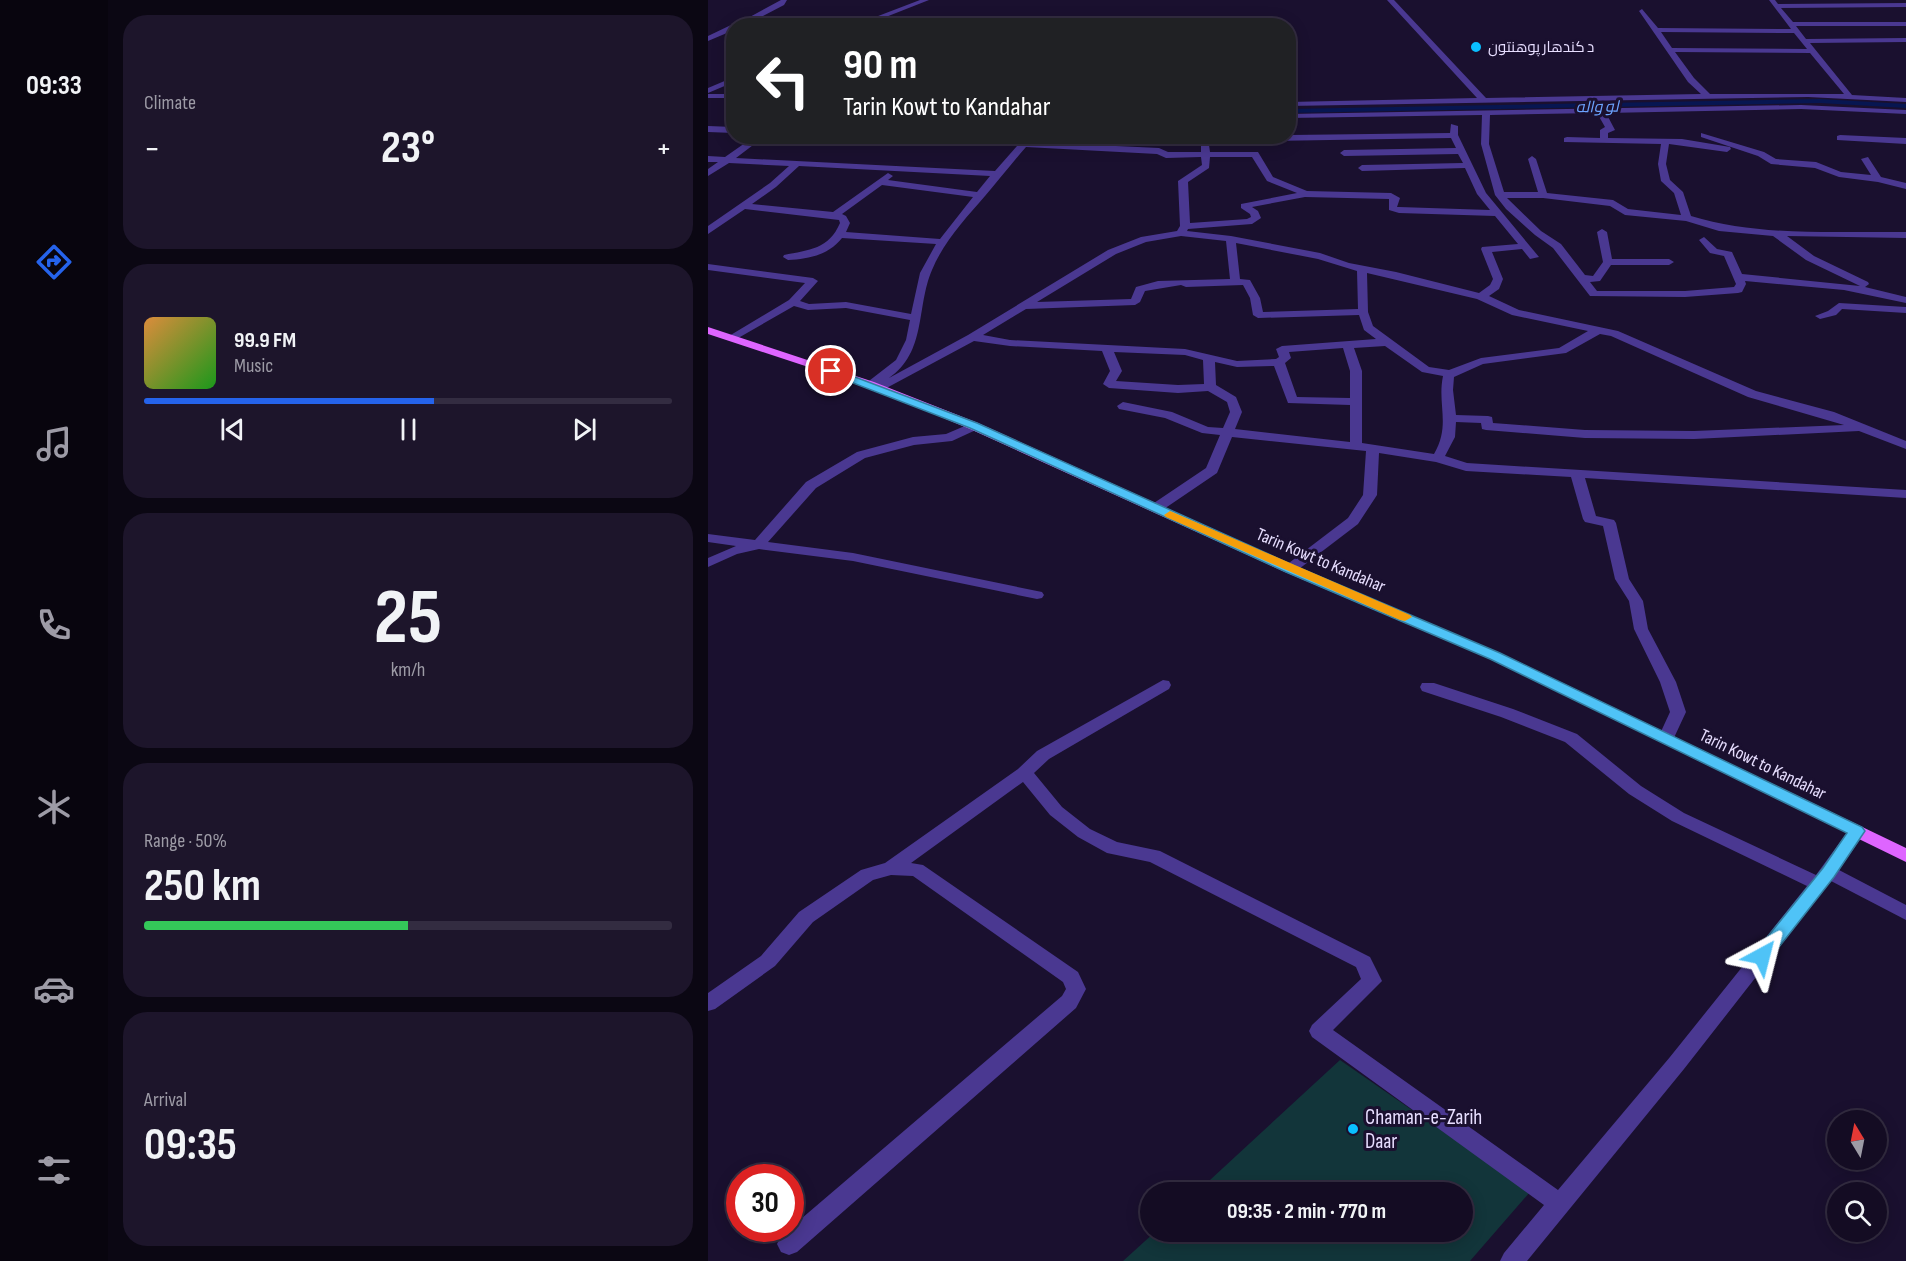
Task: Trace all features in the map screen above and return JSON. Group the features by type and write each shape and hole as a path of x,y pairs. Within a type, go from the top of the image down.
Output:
{"main road":[{"name":"Tarin Kowt to Kandahar","path":"708,330 875,386 974,426 1290,569 1495,656 1906,856"}],"street":[{"path":"754,18 782,4 784,0"},
{"path":"877,18 926,0"},
{"path":"1390,0 1484,101"},
{"path":"1856,0 1874,12"},
{"path":"1774,3 1906,5"},
{"path":"1774,3 1850,96"},
{"path":"1642,11 1692,80 1707,96"},
{"path":"1884,18 1893,24"},
{"path":"1791,24 1906,24"},
{"path":"1656,30 1796,31"},
{"path":"708,39 726,31"},
{"path":"1804,41 1906,40"},
{"path":"1670,50 1812,51"},
{"path":"708,78 726,80"},
{"path":"708,91 726,83"},
{"path":"708,96 726,96"},
{"path":"1296,104 1707,96 1850,96 1906,100"},
{"path":"1296,116 1801,107 1906,112"},
{"path":"1601,112 1611,130 1604,130 1604,140"},
{"path":"1486,113 1485,144 1500,195 1509,207 1538,233 1557,246 1594,294 1657,295 1736,291 1741,284 1728,254 1715,252 1704,240"},
{"path":"1454,114 1454,135 1482,194 1496,213 1506,220 1534,257"},
{"path":"708,129 726,130"},
{"path":"1296,137 1454,135"},
{"path":"1704,135 1761,154 1774,162 1812,165 1839,174 1878,179 1906,186"},
{"path":"1840,138 1906,141"},
{"path":"1567,140 1691,143 1713,149 1744,148"},
{"path":"1664,142 1666,146 1662,164 1666,181 1681,195 1687,218"},
{"path":"708,173 750,144"},
{"path":"875,386 900,363 916,318 918,296 929,264 943,242 1023,144"},
{"path":"1075,144 1159,151 1166,155 1255,154 1261,161 1262,171 1271,180 1305,194"},
{"path":"1183,229 1183,181 1206,166 1205,144"},
{"path":"1344,153 1461,151"},
{"path":"708,159 997,174"},
{"path":"1532,159 1543,195"},
{"path":"1865,159 1878,179"},
{"path":"708,231 773,185 795,165"},
{"path":"1362,168 1468,165"},
{"path":"835,215 897,170"},
{"path":"881,182 981,195"},
{"path":"875,386 972,338 1112,252 1144,239 1183,229 1249,222 1256,218 1255,213 1244,206 1305,194 1391,196 1395,198 1392,208 1399,210 1496,213"},
{"path":"1500,195 1543,195 1613,204 1625,216 1687,218 1719,228 1776,233 1906,235"},
{"path":"743,206 835,215 843,219 845,223 842,235 815,255 788,257"},
{"path":"1183,229 1320,256 1347,266 1396,275 1481,297 1516,313 1614,333 1752,394 1830,415 1906,446"},
{"path":"1581,278 1596,279 1608,262 1602,232"},
{"path":"1776,233 1810,258 1880,292"},
{"path":"842,235 943,242"},
{"path":"1231,239 1235,282"},
{"path":"1481,297 1495,287 1498,279 1486,249 1525,246"},
{"path":"1608,262 1669,262"},
{"path":"708,267 813,281 793,302 733,338"},
{"path":"1362,269 1362,312 1368,327 1426,370 1445,373 1481,361 1562,351 1600,329"},
{"path":"1737,277 1848,286 1906,300"},
{"path":"1022,306 1135,302 1140,290 1158,284 1246,282 1255,298 1258,315 1362,312"},
{"path":"793,302 808,307 846,305 916,318"},
{"path":"1820,316 1832,313 1839,306 1906,310"},
{"path":"972,338 1010,343 1185,351 1237,364 1279,362 1285,358 1282,349 1387,342"},
{"path":"1348,345 1356,371 1356,446"},
{"path":"1106,347 1116,371 1109,384 1178,389 1210,387 1232,400 1236,412 1212,470 1156,508"},
{"path":"1209,356 1210,387"},
{"path":"1279,362 1293,400 1356,402"},
{"path":"1438,458 1449,438 1451,418 1445,373"},
{"path":"1123,406 1167,415 1206,430 1373,448 1438,458 1466,467 1906,494"},
{"path":"1451,418 1488,420 1486,426 1585,434 1694,435 1863,428"},
{"path":"708,563 732,551 758,545 811,485 861,455 913,441 948,438 974,426"},
{"path":"1290,569 1353,521 1370,495 1373,448"},
{"path":"1577,474 1590,519 1609,523 1622,579 1636,601 1641,629 1668,682 1677,712 1666,738"},
{"path":"708,538 853,557 1036,595"},
{"path":"708,1003 768,961 806,916 867,875 891,868 1024,773 1043,755 1163,685"},
{"path":"1428,687 1507,713 1571,738 1635,789 1678,817 1906,913"},
{"path":"1024,773 1056,811 1084,833 1113,848 1154,856 1364,962 1372,981 1319,1031 1560,1204"},
{"path":"1512,1261 1677,1063 1824,878 1857,831"},
{"path":"789,1244 1069,1002 1076,989 1071,977 917,870 891,868"}],"green space":[{"name":"Chaman-e-Zarih Daar","path":"1340,1060 1530,1192 1470,1261 1123,1261 1144,1242 1473,1242 1473,1182 1208,1182"}],"waterway":[{"name":"لو واله","path":"1296,111 1820,101 1906,106"}],"slow traffic":[{"path":"1170,515 1405,617"}],"place":[{"name":"د کندهار پوهنتون","path":"1476,47"},
{"name":"Chaman-e-Zarih Daar","path":"1353,1129"}],"route":[{"path":"831,371 870,384 974,426 1290,569 1495,656 1857,831 1762,956"}]}
